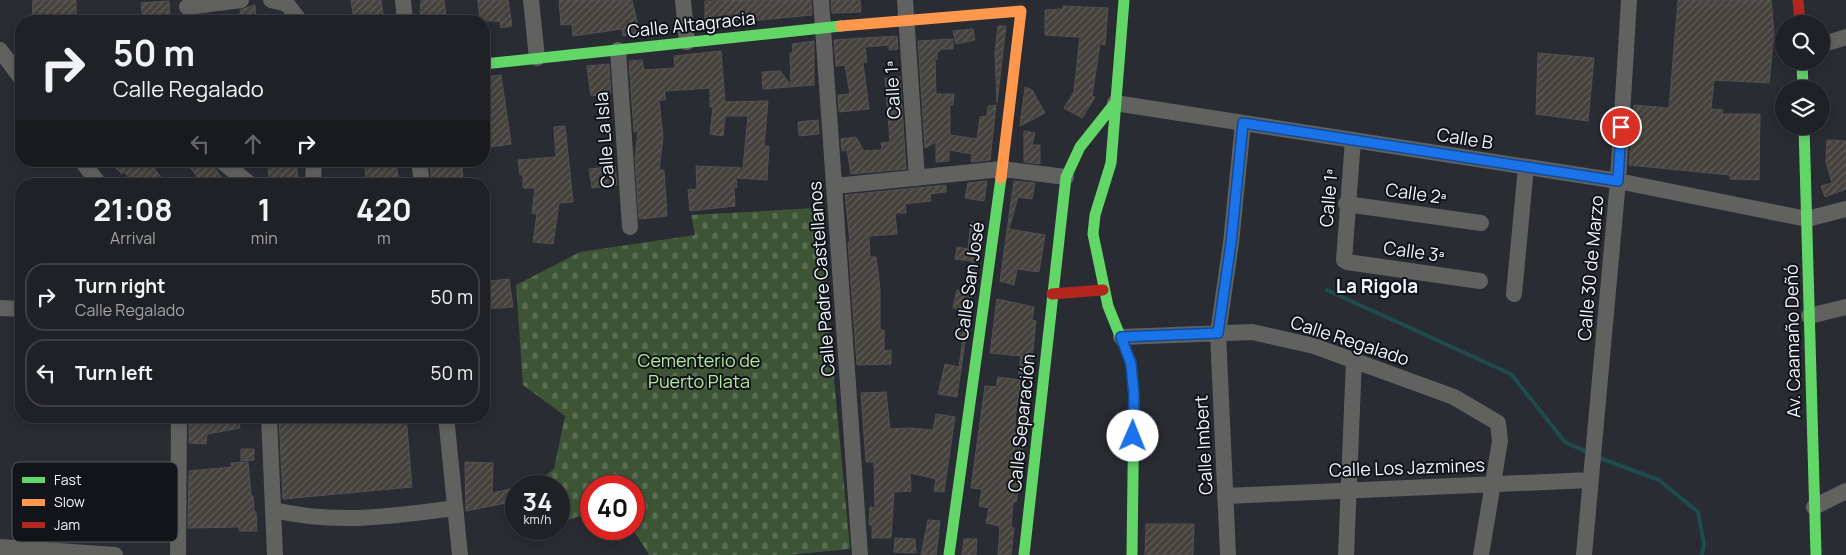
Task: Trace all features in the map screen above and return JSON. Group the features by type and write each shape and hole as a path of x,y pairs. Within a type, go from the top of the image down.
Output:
{"street":[{"path":"186,10 241,0"},
{"path":"271,0 287,4 295,15"},
{"path":"402,0 404,15"},
{"path":"531,0 537,58"},
{"path":"683,0 687,42"},
{"name":"Calle Padre Castellanos","path":"821,0 860,555"},
{"name":"Calle 1ª","path":"905,0 908,22 917,178"},
{"path":"1124,0 1111,163 1095,215 1093,234 1103,290 1131,364 1134,396 1132,555"},
{"name":"Calle 30 de Marzo","path":"1590,477 1618,181 1629,0"},
{"path":"1798,0 1799,15"},
{"name":"Calle Altagracia","path":"490,63 823,27 908,22 995,7 1021,11"},
{"name":"Calle San José","path":"949,555 1002,169 1021,11"},
{"path":"1830,42 1846,37"},
{"path":"0,50 15,70"},
{"name":"Calle La Isla","path":"618,50 630,227"},
{"name":"Calle B","path":"1115,103 1618,181 1807,219"},
{"name":"Calle Separación","path":"1024,555 1066,177 1070,164 1098,122 1115,103"},
{"name":"Calle Imbert","path":"1228,555 1218,333 1231,243 1243,123"},
{"name":"Av. Caamaño Deñó","path":"1804,135 1816,555"},
{"name":"Calle 1ª","path":"1344,260 1346,204 1353,140"},
{"path":"86,167 95,178"},
{"path":"229,167 242,178"},
{"path":"1514,294 1526,167"},
{"path":"835,186 1002,169 1066,177"},
{"name":"Calle 2ª","path":"1346,204 1481,223"},
{"path":"1807,219 1846,209"},
{"path":"1060,219 1075,233 1093,234"},
{"name":"Calle 3ª","path":"1344,260 1347,262 1480,281"},
{"path":"1052,294 1103,290"},
{"path":"1809,316 1846,307"},
{"path":"0,308 15,309"},
{"name":"Calle Regalado","path":"1121,337 1252,332 1314,346 1454,397 1498,423 1500,440 1491,484"},
{"path":"1346,555 1354,360"},
{"path":"178,555 179,423"},
{"path":"269,423 275,555"},
{"path":"447,423 460,555"},
{"path":"1584,555 1590,477"},
{"name":"Calle Los Jazmines","path":"1226,496 1491,484 1590,477"},
{"path":"1481,555 1491,484"},
{"path":"1814,507 1846,491"},
{"path":"274,510 306,517 341,519 455,508"},
{"path":"5,550 116,555"}],"green space":[{"name":"Cementerio de Puerto Plata","path":"818,208 850,549 788,555 649,555 640,540 645,540 645,475 580,475 580,516 570,520 570,475 547,475 554,469 565,416 523,385 516,285 580,252 695,235 691,215"}],"building":[{"path":"33,0 76,0 76,15 32,15"},
{"path":"351,0 381,0 383,15 353,15"},
{"path":"421,0 444,0 446,15 420,15"},
{"path":"478,0 508,0 512,26 501,28 500,21 490,21 490,15 479,15"},
{"path":"559,0 632,0 640,34 623,36 622,29 573,36 572,24 561,25"},
{"path":"811,0 812,15 749,21 705,20 705,1"},
{"path":"831,0 860,0 861,12 832,13"},
{"path":"1678,0 1771,0 1774,32 1769,83 1714,80 1711,109 1723,110 1722,114 1760,114 1759,180 1730,179 1730,175 1629,165 1634,105 1669,108"},
{"path":"169,1 170,15 142,15 141,3"},
{"path":"255,5 256,15 240,15 240,10"},
{"path":"1063,6 1108,8 1105,45 1100,44 1092,96 1095,97 1082,118 1064,108 1074,92 1080,37 1045,35 1045,10 1063,9"},
{"path":"998,26 1006,26 997,103 995,53"},
{"path":"973,29 975,40 956,44 953,31"},
{"path":"897,36 898,49 889,50 889,45 865,47 867,62 863,63 869,109 839,112 838,95 850,94 845,65 836,66 834,40"},
{"path":"953,39 953,49 940,49 937,52 937,60 935,60 936,94 954,94 953,105 950,105 950,135 977,139 980,117 987,116 988,106 996,105 990,160 971,162 972,154 949,150 949,161 936,162 936,142 925,148 918,41"},
{"path":"814,41 814,85 763,89 762,72 780,71 791,85 790,53 793,53 792,44"},
{"path":"721,51 725,102 768,101 764,146 769,146 767,180 736,178 737,187 734,187 735,206 690,211 688,190 697,189 696,166 743,168 748,116 725,116 723,136 710,134 713,107 710,107 710,88 665,91 665,100 659,100 663,137 659,170 664,170 667,216 639,219 635,159 638,131 634,132 629,61 642,60 644,70 675,68 674,56"},
{"path":"1538,53 1594,58 1588,121 1536,114"},
{"path":"609,64 611,93 591,96 587,66"},
{"path":"501,75 511,144 490,147 490,76"},
{"path":"900,77 906,169 851,174 847,150 842,151 841,139 856,137 864,151 882,150 881,143 890,142 885,78"},
{"path":"1025,87 1032,90 1045,113 1020,126"},
{"path":"818,120 819,134 799,136 798,122"},
{"path":"565,126 573,202 559,203 553,244 533,242 537,214 532,213 535,188 523,188 523,175 520,175 518,160 556,157 554,127"},
{"path":"1024,131 1035,133 1032,145 1040,145 1040,164 1024,162"},
{"path":"1827,140 1846,141 1846,189 1825,197 1821,186 1832,183 1826,162"},
{"path":"615,166 617,185 592,188 589,169"},
{"path":"115,167 153,167 161,178 129,178 124,171 122,174"},
{"path":"190,167 214,167 222,178 198,178"},
{"path":"268,167 297,167 298,178 269,178"},
{"path":"365,167 396,167 399,178 366,178"},
{"path":"430,167 462,167 463,178 431,178"},
{"path":"987,181 984,201 965,198 968,183"},
{"path":"1014,181 1035,183 1032,199 1018,197 1009,229 1045,235 1039,272 1017,269 1014,285 1000,281"},
{"path":"946,185 946,192 930,194 931,201 905,204 906,213 895,213 897,234 869,236 870,257 876,257 880,289 880,330 884,330 884,351 891,350 891,364 857,365 848,242 850,242 845,195"},
{"path":"971,222 981,223 974,274 969,272 972,261 955,259 957,247 968,249"},
{"path":"509,279 513,307 490,309 490,294 492,294 490,281"},
{"path":"957,290 972,293 957,397 938,394 945,364 959,367 963,337 957,336 961,309 953,308"},
{"path":"997,299 1034,307 1032,320 1036,321 1030,380 1018,378 1021,356 990,353"},
{"path":"998,377 1021,380 1015,418 1026,420 1018,493 1016,502 1013,502 1011,527 1014,528 1011,555 998,555 1000,526 986,523 989,508 979,506 982,489 971,488 985,386 996,387"},
{"path":"886,392 890,429 933,430 936,414 955,417 944,492 934,491 936,479 910,473 911,491 894,492 891,538 872,538 872,525 869,525 870,507 875,508 874,462 866,462 861,393"},
{"path":"189,423 240,423 240,428 207,434 206,444 189,443"},
{"path":"279,423 407,423 412,487 283,499"},
{"path":"241,449 254,449 254,460 241,461"},
{"path":"248,462 257,531 239,531 239,527 188,528 189,471 232,467 231,463"},
{"path":"465,462 493,463 492,493 505,490 505,503 466,511"},
{"path":"928,520 940,521 936,555 921,555"},
{"path":"1146,524 1194,524 1193,555 1145,555"},
{"path":"895,538 915,539 916,553 894,552"},
{"path":"964,539 977,539 976,555 962,555"}],"waterway":[{"path":"1327,290 1511,374 1565,442 1589,453"},
{"path":"1597,457 1659,480 1698,512 1704,544 1702,555"}],"traffic: fast":[{"path":"1124,0 1111,163 1095,215 1093,234 1108,306 1131,363 1134,396 1132,555"},
{"path":"490,63 841,26"},
{"path":"1802,70 1803,80"},
{"path":"1024,555 1066,177 1080,147 1115,103"},
{"path":"1804,135 1816,555"},
{"path":"949,555 1001,178"}],"traffic: slow":[{"path":"841,26 1021,11 1001,178"}],"traffic: jam":[{"path":"1798,0 1799,15"},
{"path":"1052,294 1103,290"}],"district":[{"name":"La Rigola","path":"1377,286"}],"route":[{"path":"1133,436 1134,396 1131,364 1121,337 1218,333 1231,243 1243,123 1618,181 1621,127"}]}
